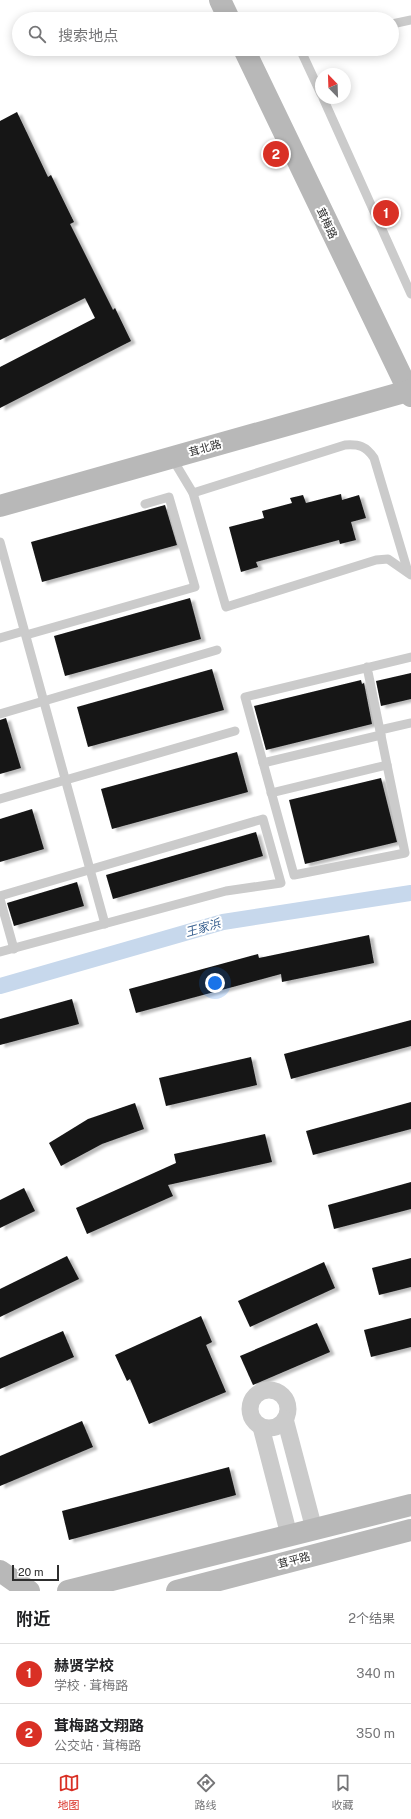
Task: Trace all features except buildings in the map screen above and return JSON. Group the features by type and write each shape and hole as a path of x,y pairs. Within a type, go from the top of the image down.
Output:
{"street":[{"path":"220,0 226,12"},
{"name":"茸梅路","path":"247,56 410,392"},
{"name":"茸北路","path":"0,506 410,392"},
{"path":"289,1536 261,1427 252,1418 250,1412 252,1399 263,1391 269,1390 281,1395 288,1406 285,1419 314,1529"},
{"path":"261,1427 267,1428 277,1426 285,1419"},
{"path":"68,1591 411,1505"},
{"name":"茸平路","path":"177,1591 411,1530"},
{"path":"0,1571 29,1591"}],"lane":[{"path":"399,23 411,20"},
{"path":"304,56 315,80"},
{"path":"326,104 411,294"},
{"path":"193,493 345,445 354,444 363,446 369,450 374,458 410,574"},
{"path":"172,458 193,493 226,607 376,560 388,559 410,574"},
{"path":"0,638 25,633 195,586 169,497 145,504"},
{"path":"0,542 105,924"},
{"path":"0,714 217,650"},
{"path":"367,667 405,853 294,875 245,697 367,667 411,657"},
{"path":"263,764 411,723"},
{"path":"0,799 235,731"},
{"path":"271,793 387,765"},
{"path":"0,952 14,949 226,891 282,883 263,819 0,897 14,949"}],"waterway":[{"name":"王家浜","path":"0,986 223,922 411,893"}],"place":[{"name":"茸梅路文翔路","path":"276,154"},
{"name":"赫贤学校","path":"386,213"}]}
